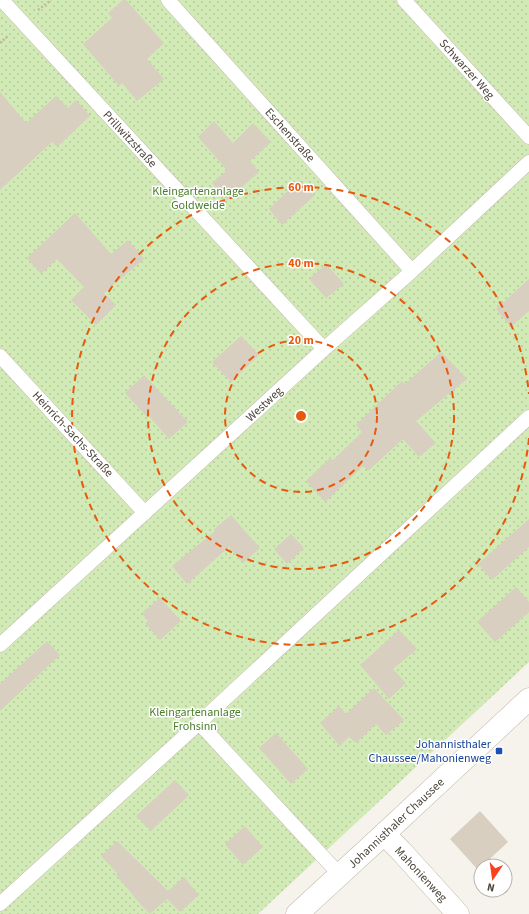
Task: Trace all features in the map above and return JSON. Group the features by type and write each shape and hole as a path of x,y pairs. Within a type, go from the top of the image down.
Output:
{"street":[{"name":"Johannisthaler Chaussee","path":"297,914 529,700"},
{"name":"Mahonienweg","path":"384,834 458,914"}],"lane":[{"name":"Prillwitzstraße","path":"2,0 324,350"},
{"name":"Eschenstraße","path":"168,0 412,271"},
{"name":"Schwarzer Weg","path":"404,0 529,137"},
{"name":"Westweg","path":"0,645 412,271 529,162"},
{"name":"Heinrich-Sachs-Straße","path":"0,356 145,513"},
{"path":"0,904 199,723 529,417"},
{"path":"199,723 340,875"}],"green space":[{"path":"0,0 529,0 529,662 258,914 0,914"}],"building":[{"path":"123,0 126,0 164,43 147,59 164,79 137,101 122,83 119,86 83,44 112,18 108,13"},
{"path":"0,92 26,123 56,96 68,108 76,100 90,116 57,147 52,142 0,190"},
{"path":"214,121 233,143 253,123 271,142 250,161 259,172 227,200 212,183 227,170 198,137"},
{"path":"299,180 314,196 282,225 269,209"},
{"path":"75,213 111,254 128,240 144,259 104,293 116,305 96,325 71,300 84,287 57,259 41,274 27,258"},
{"path":"326,264 344,284 326,298 309,279"},
{"path":"529,279 529,311 511,327 496,309"},
{"path":"241,336 259,355 231,382 212,362"},
{"path":"441,352 467,379 416,421 436,443 419,457 403,439 368,471 363,466 325,502 306,481 330,458 333,460 362,432 356,425 402,381 405,384"},
{"path":"144,375 188,422 169,439 148,415 146,416 125,393"},
{"path":"231,515 260,548 243,563 229,547 187,584 172,566 215,531 214,529"},
{"path":"529,519 529,547 492,580 478,564"},
{"path":"291,534 304,548 287,564 274,549"},
{"path":"516,587 529,602 529,612 495,642 477,622"},
{"path":"160,598 181,621 160,640 145,623 148,621 142,613"},
{"path":"399,630 417,649 393,669 406,683 389,699 360,665"},
{"path":"47,641 60,655 0,711 0,684"},
{"path":"374,688 404,720 386,735 376,724 356,743 349,737 340,746 320,723 339,706 346,714"},
{"path":"276,733 308,769 291,784 259,748"},
{"path":"175,780 189,795 151,831 136,816"},
{"path":"480,811 508,842 491,858 473,858 473,864 450,839"},
{"path":"245,826 263,847 243,865 225,844"},
{"path":"117,841 168,891 184,877 199,895 180,912 167,899 150,914 116,875 117,873 101,856"}],"place":[{"name":"Johannisthaler Chaussee/Mahonienweg","path":"499,751"}],"park label":[{"name":"Kleingartenanlage Goldweide","path":"198,198"},
{"name":"Kleingartenanlage Frohsinn","path":"195,719"}]}
